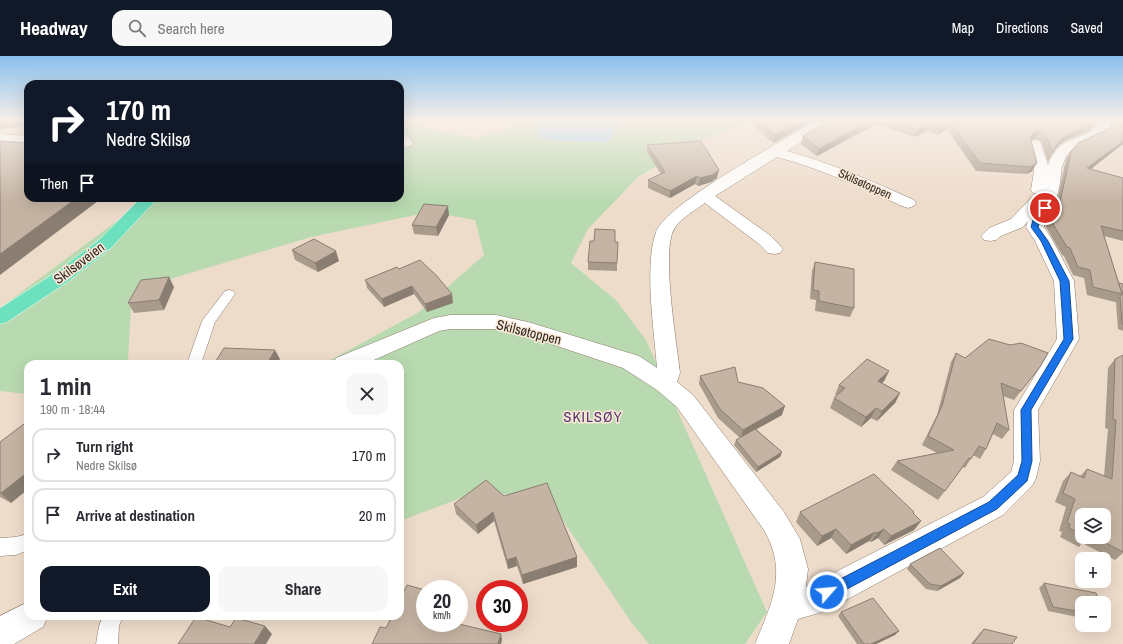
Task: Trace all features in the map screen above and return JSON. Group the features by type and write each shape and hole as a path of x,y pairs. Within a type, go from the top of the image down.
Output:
{"main road":[{"name":"Skilsøveien","path":"0,317 62,277 106,243 146,202"}],"street":[{"path":"665,384 669,373 660,281 661,246 665,230 675,218 705,196 783,147"},
{"path":"788,606 808,602 837,588 993,506 1023,478 1027,461 1026,410 1068,339 1064,281 1044,241 1034,227 1041,204 1042,170 1036,147"},
{"path":"990,236 995,232 1016,223 1041,204 1052,188 1054,164 1066,147"},
{"name":"Skilsøtoppen","path":"776,152 812,162 844,174 908,203"},
{"path":"705,196 765,240 774,249"},
{"name":"Skilsøtoppen","path":"353,360 434,325 450,322 496,322 521,327 631,362 665,384 685,401 770,515 785,539 794,569 788,606 772,644"},
{"path":"0,634 25,620"}],"lane":[{"path":"195,360 210,321 229,294"},
{"path":"0,547 16,546 24,543"},
{"path":"107,644 109,626 111,620"}],"green space":[{"path":"404,147 688,147 638,177 588,229 571,263 616,300 646,340 767,612 745,644 649,644 631,622 548,498 477,492 404,519 404,360 330,360 419,312 484,255 475,220 430,212 311,237 173,278 131,306 128,360 24,360 24,394 0,391 0,308 142,202 404,202"}],"building":[{"path":"0,147 24,147 24,202 72,202 0,254"},
{"path":"649,147 705,147 719,170 712,175 700,178 697,176 670,191 648,180 665,172"},
{"path":"969,147 1033,147 1037,163 1031,167 980,163"},
{"path":"1051,147 1055,147 1053,153"},
{"path":"1075,147 1114,147 1087,168 1123,178 1123,231 1101,226 1122,294 1093,287 1090,270 1078,267 1070,248 1067,247 1050,219 1053,210 1058,211 1071,152"},
{"path":"424,204 448,206 436,227 412,225"},
{"path":"595,229 615,230 615,242 618,242 617,263 588,262 590,241 594,241"},
{"path":"314,239 336,251 315,263 292,250"},
{"path":"420,260 436,275 452,294 425,304 412,286 382,299 365,280 397,267 399,269"},
{"path":"815,262 854,269 854,308 819,301 819,291 813,290"},
{"path":"169,277 159,300 128,303 141,280"},
{"path":"1119,283 1123,284 1123,324 1120,297 1122,294"},
{"path":"989,339 1010,345 1021,343 1048,353 1040,367 1021,391 1001,383 1009,430 997,423 986,449 979,446 971,459 969,458 945,491 897,461 954,450 928,436 942,406 956,353 965,358"},
{"path":"224,348 275,350 269,360 216,360"},
{"path":"1123,355 1123,552 1108,544 1111,544 1111,508 1075,508 1075,531 1069,528 1070,524 1067,523 1075,499 1063,493 1071,472 1084,478 1087,469 1112,479 1116,420 1113,419 1115,359"},
{"path":"867,359 889,371 878,381 900,393 882,411 876,408 866,417 834,398 845,388 839,385"},
{"path":"735,367 738,382 763,388 785,406 743,430 720,409 700,376"},
{"path":"24,424 24,475 1,493 0,493 0,442"},
{"path":"755,429 782,452 758,467 736,440"},
{"path":"874,474 914,512 913,513 921,521 891,536 884,529 877,533 875,532 851,545 836,529 822,536 800,512"},
{"path":"486,480 504,496 547,483 577,557 522,575 516,557 507,560 493,512 476,525 454,504"},
{"path":"940,548 964,573 941,586 930,584 910,564"},
{"path":"1044,583 1096,593 1097,596 1075,596 1075,611 1053,607"},
{"path":"407,585 416,588 416,632 468,632 468,626 476,628 476,632 493,632 501,634 498,644 372,644 380,627 386,628 390,620 404,620 404,591"},
{"path":"873,598 899,631 871,644 864,644 841,612"},
{"path":"194,620 206,620 230,627 235,620 243,620 265,626 254,644 178,644"},
{"path":"984,629 1017,637 1012,644 973,644"}],"district":[{"name":"SKILSØY","path":"593,417"}],"route":[{"path":"827,592 993,506 1023,478 1027,461 1026,410 1068,339 1064,281 1044,241 1034,227 1036,220 1045,208"}]}
